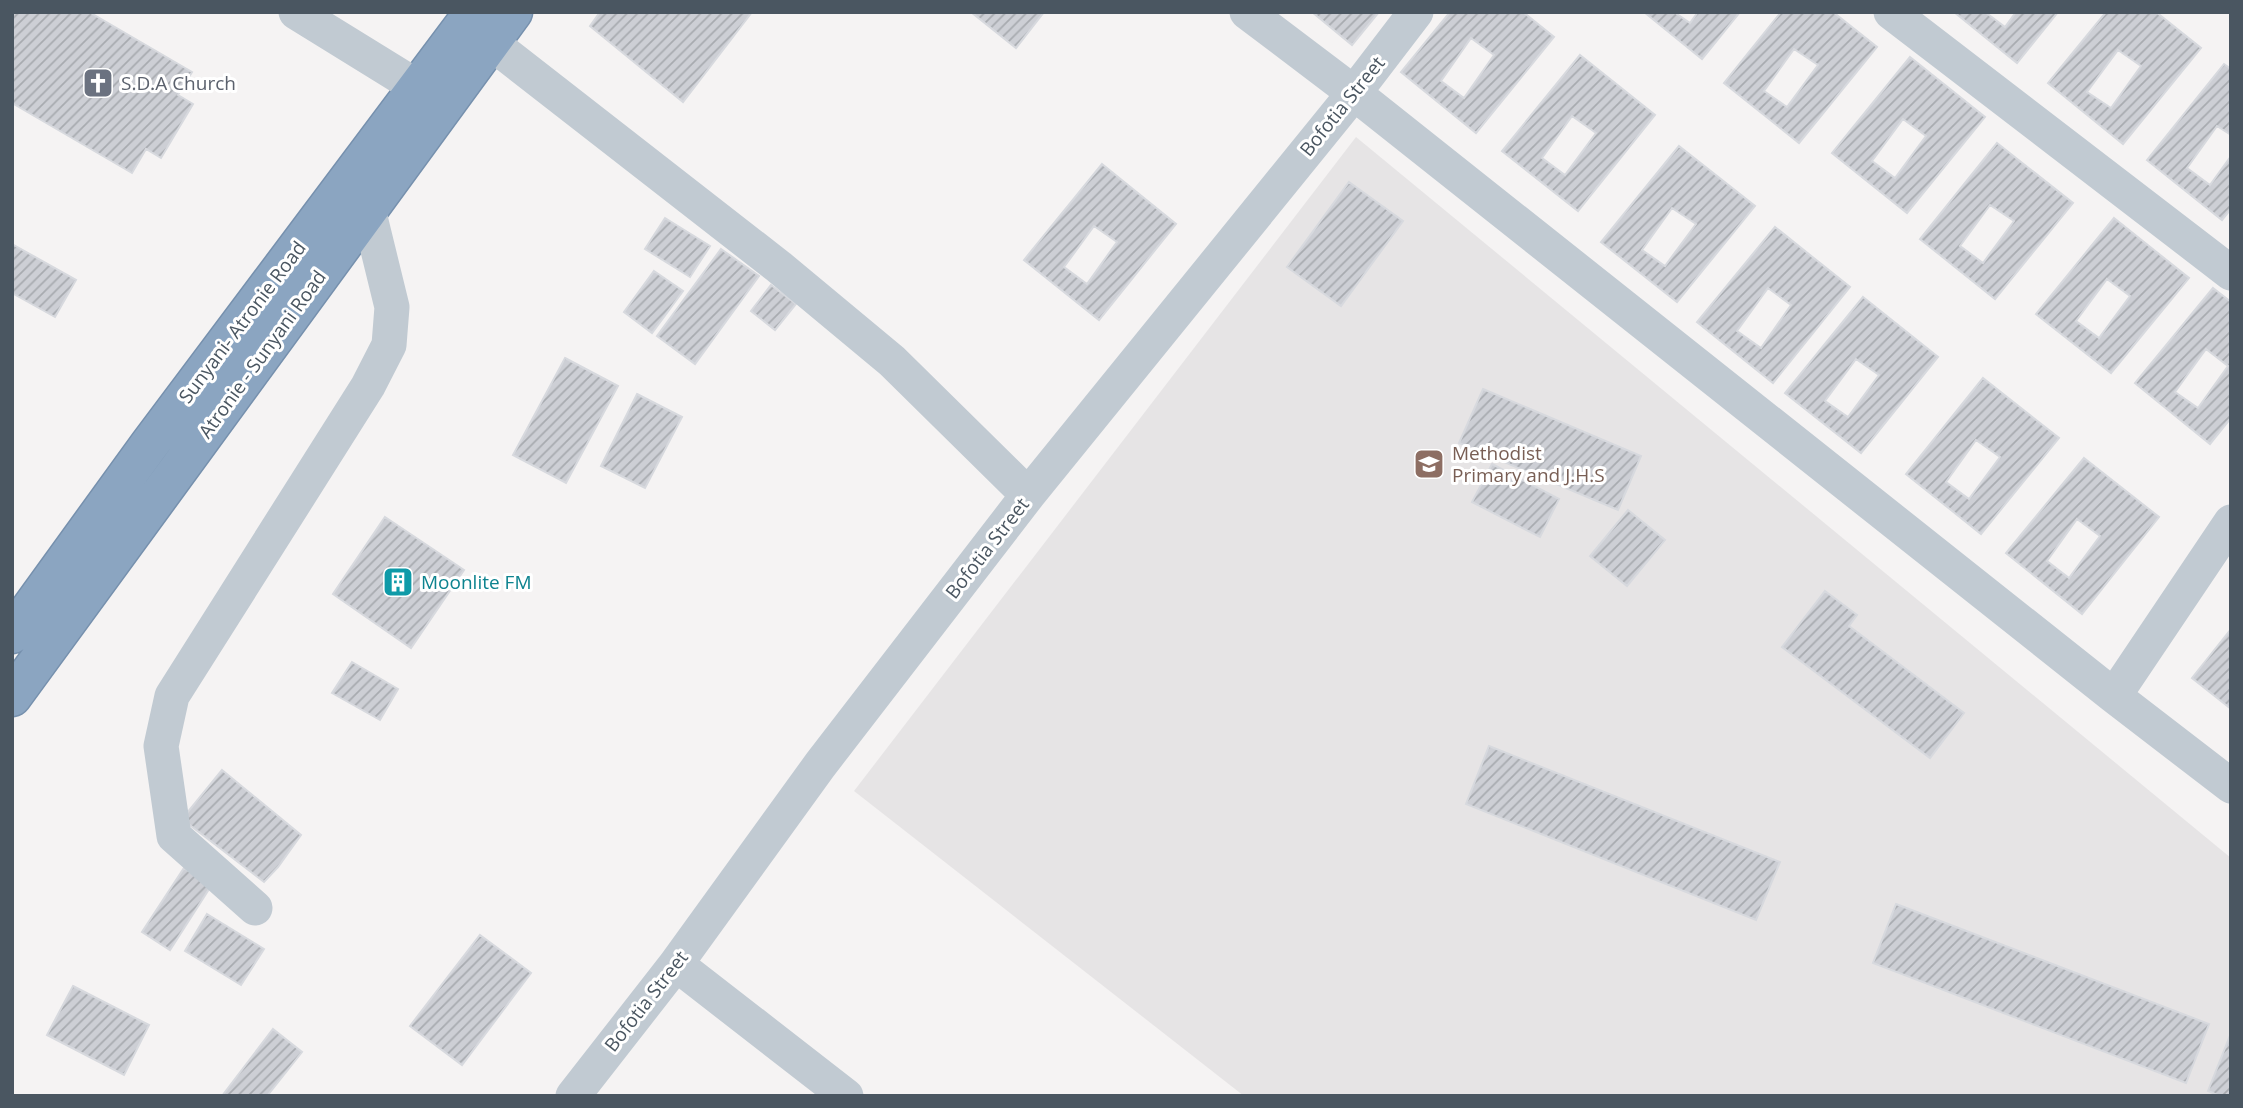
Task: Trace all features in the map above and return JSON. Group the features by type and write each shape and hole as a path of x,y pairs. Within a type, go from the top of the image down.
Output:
{"highway":[{"name":"Atronie - Sunyani Road","path":"12,696 368,209 473,21 513,12"},
{"name":"Sunyani- Atronie Road","path":"12,634 149,445 419,88 473,21"}],"street":[{"path":"296,12 419,88"},
{"path":"1247,12 1354,93 2231,786"},
{"name":"Bofotia Street","path":"573,1096 676,964 820,765 1028,495 1354,93 1416,12"},
{"path":"1891,12 2231,273"},
{"path":"473,21 892,361 1028,495"},
{"path":"255,908 174,836 161,746 172,696 368,386 389,345 392,307 368,209"},
{"path":"2114,696 2231,522"},
{"path":"676,964 846,1096"}],"shaded area":[{"name":"Methodist Primary and J.H.S","path":"1356,137 2231,858 2231,1096 1244,1096 854,791"}],"building":[{"name":"S.D.A Church","path":"12,12 89,12 192,72 178,95 193,104 161,158 146,149 132,173 12,103"},
{"path":"600,12 752,12 683,102 590,26"},
{"path":"971,12 1004,13 1044,12 1016,48"},
{"path":"1312,12 1379,12 1352,45"},
{"path":"1450,12 1523,12 1554,37 1476,133 1401,72","holes":["1471,38 1494,55 1464,98 1441,81"]},
{"path":"1644,12 1674,12 1690,23 1698,12 1740,12 1702,59"},
{"path":"1781,12 1833,12 1877,47 1799,143 1724,83","holes":["1794,49 1818,65 1787,107 1764,91"]},
{"path":"1954,12 1985,12 2005,27 2016,12 2058,12 2017,63"},
{"path":"2106,12 2156,12 2201,48 2123,144 2048,83","holes":["2118,50 2141,66 2111,108 2087,92"]},
{"path":"1580,55 1655,115 1578,211 1502,151","holes":["1572,116 1596,133 1565,175 1542,158"]},
{"path":"1910,57 1985,117 1907,213 1832,153","holes":["1903,119 1926,136 1895,178 1872,161"]},
{"path":"2224,64 2231,69 2231,135 2217,126 2187,168 2210,185 2231,156 2231,209 2222,220 2147,160"},
{"path":"1997,143 2073,203 1995,299 1920,239","holes":["1990,205 2014,221 1983,263 1960,246"]},
{"path":"1679,146 1755,206 1677,302 1601,242","holes":["1672,208 1696,224 1665,266 1642,250"]},
{"path":"1102,164 1176,224 1099,320 1024,260","holes":["1094,226 1117,242 1087,284 1064,267"]},
{"path":"1349,182 1403,221 1341,306 1287,267"},
{"path":"665,218 710,246 690,277 645,249"},
{"path":"2114,218 2189,278 2111,373 2036,314","holes":["2107,279 2130,296 2099,338 2076,321"]},
{"path":"1775,227 1850,287 1773,383 1697,322","holes":["1768,288 1791,305 1761,348 1737,331"]},
{"path":"12,244 76,280 55,317 12,293"},
{"path":"721,249 759,276 695,364 657,336"},
{"path":"654,271 683,291 652,333 624,312"},
{"path":"771,285 796,304 775,330 751,311"},
{"path":"2213,288 2231,302 2231,418 2210,444 2135,383","holes":["2206,349 2228,366 2198,408 2175,392"]},
{"path":"1863,297 1938,357 1861,453 1785,393","holes":["1856,359 1879,375 1848,417 1825,401"]},
{"path":"565,358 618,386 566,483 513,455"},
{"path":"1983,378 2059,438 1981,534 1906,474","holes":["1976,440 2000,457 1969,499 1946,482"]},
{"path":"1483,389 1641,456 1618,510 1459,443"},
{"path":"637,394 682,417 645,488 601,466"},
{"path":"2084,458 2159,517 2082,614 2006,553","holes":["2077,519 2100,536 2069,578 2047,561"]},
{"path":"1492,464 1559,499 1540,537 1472,502"},
{"path":"1628,510 1665,540 1627,586 1590,556"},
{"name":"Moonlite FM","path":"385,517 464,570 411,648 333,594"},
{"path":"1825,591 1857,615 1849,626 1964,713 1930,758 1782,647"},
{"path":"2231,629 2231,709 2192,678"},
{"path":"352,662 398,689 380,720 332,693"},
{"path":"1489,746 1780,862 1756,920 1466,804"},
{"path":"222,770 301,835 264,882 182,819"},
{"path":"184,868 211,886 170,950 142,932"},
{"path":"1896,904 2209,1024 2186,1083 1873,963"},
{"path":"207,914 264,949 241,985 185,951"},
{"path":"480,935 531,973 462,1065 410,1026"},
{"path":"73,986 149,1025 124,1075 47,1035"},
{"path":"273,1029 302,1052 267,1096 222,1096"},
{"path":"2231,1033 2231,1096 2220,1096 2208,1091"}],"place":[{"name":"S.D.A Church","path":"98,83"},
{"name":"Methodist Primary and J.H.S","path":"1429,464"},
{"name":"Moonlite FM","path":"398,582"}]}
